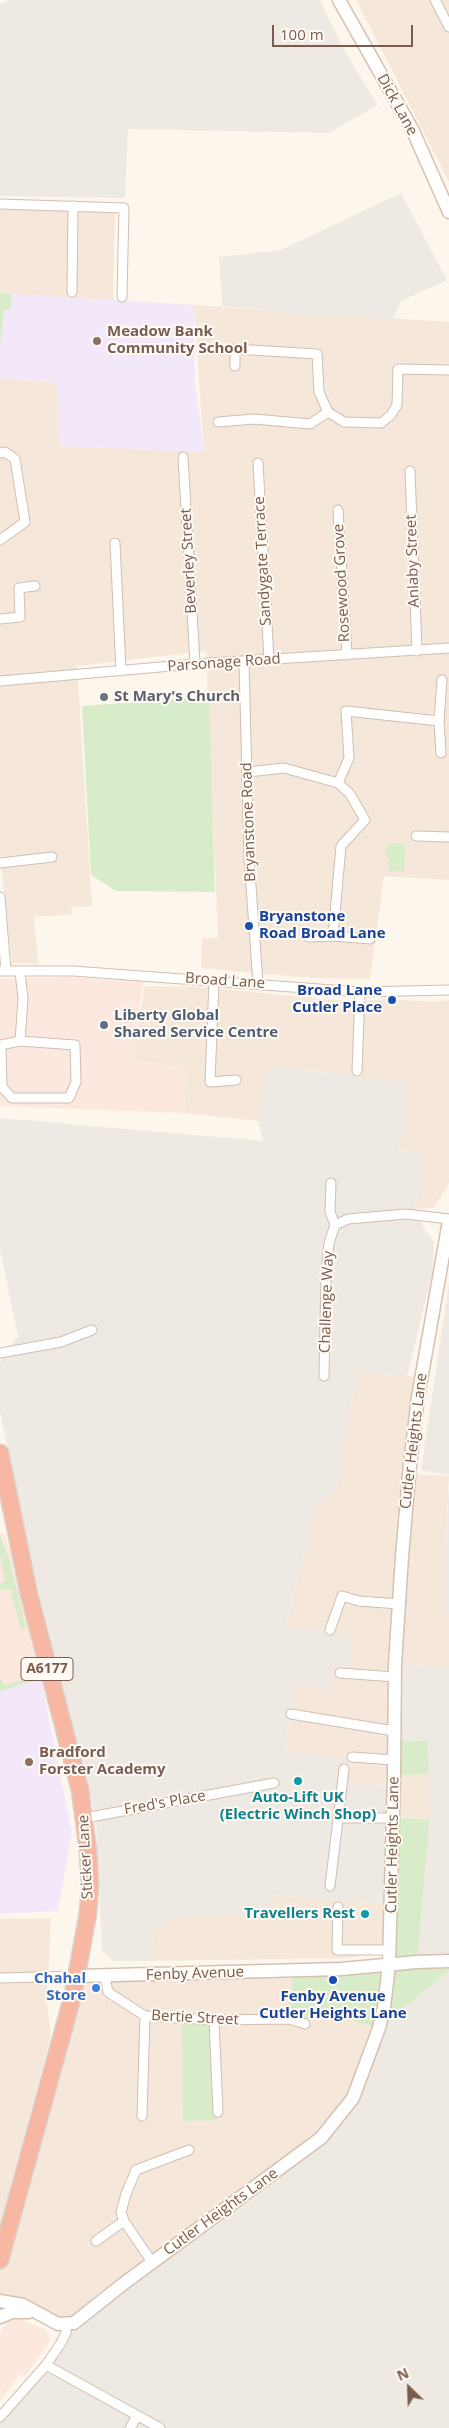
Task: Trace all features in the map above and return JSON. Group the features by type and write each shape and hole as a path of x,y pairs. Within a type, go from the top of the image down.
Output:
{"highway":[{"name":"Sticker Lane","path":"0,1453 29,1594 80,1790 85,1818 90,1886 88,1913 77,1976 50,2083 0,2260"}],"street":[{"name":"Dick Lane","path":"339,0 413,131 449,212"},
{"path":"435,0 449,27"},
{"path":"0,204 124,208 122,297"},
{"path":"72,292 73,206"},
{"path":"235,366 235,349 317,354 319,392 328,412 344,422 366,424 381,423 391,415 397,405 398,369 449,370"},
{"path":"218,422 254,419 310,424 328,412"},
{"path":"0,453 5,452 15,459 26,522 0,540"},
{"name":"Beverley Street","path":"183,457 195,664"},
{"name":"Sandygate Terrace","path":"258,463 268,660"},
{"name":"Anlaby Street","path":"410,471 417,651"},
{"name":"Rosewood Grove","path":"338,510 347,655"},
{"path":"115,543 121,671"},
{"path":"0,619 20,617 19,588 35,586"},
{"name":"Parsonage Road","path":"0,680 195,664 449,648"},
{"name":"Bryanstone Road","path":"244,661 249,858 258,983"},
{"path":"441,753 439,721 442,680"},
{"path":"338,783 350,758 346,711 439,721"},
{"path":"248,772 284,768 338,783 350,794 365,820 341,846 333,936"},
{"path":"416,836 449,837"},
{"path":"0,863 52,858"},
{"path":"0,897 3,971"},
{"path":"308,937 333,936 370,939"},
{"name":"Broad Lane","path":"3,971 73,971 258,983 360,992 449,990"},
{"path":"20,972 23,999 20,1041"},
{"path":"214,981 210,1082 236,1080"},
{"path":"357,1071 360,992"},
{"path":"20,1041 75,1045 76,1082 69,1098 12,1098 2,1087 1,1045 20,1041"},
{"path":"331,1183 330,1212 335,1225 348,1218 406,1214 449,1220"},
{"name":"Cutler Heights Lane","path":"66,2325 78,2320 152,2262 320,2138 353,2098 379,2028 384,2008 390,1950 395,1677 409,1474 417,1406 449,1220"},
{"name":"Challenge Way","path":"324,1376 326,1274 329,1243 335,1225"},
{"path":"0,1353 61,1342 92,1330"},
{"path":"330,1630 342,1596 359,1601 399,1604"},
{"path":"340,1673 395,1677"},
{"path":"292,1714 394,1731"},
{"path":"352,1757 394,1760"},
{"path":"330,1886 344,1769"},
{"name":"Fred's Place","path":"85,1818 274,1784"},
{"path":"338,1818 393,1818"},
{"path":"338,1907 337,1950 390,1950"},
{"name":"Fenby Avenue","path":"0,1978 105,1977 341,1969 449,1961"},
{"name":"Bertie Street","path":"105,1977 108,1992 145,2016 214,2020 289,2019 305,2024"},
{"path":"142,2116 145,2016"},
{"path":"214,2020 218,2112"},
{"path":"152,2262 124,2221 121,2212 136,2170 189,2150"},
{"path":"96,2241 124,2221"},
{"path":"0,2301 23,2305 58,2324 66,2325 64,2338 46,2365 0,2417"},
{"path":"0,2317 12,2312 34,2312"},
{"path":"46,2365 160,2428"},
{"path":"130,2428 136,2416"}],"shaded area":[{"path":"9,0 320,0 345,52 378,105 329,133 128,129 125,198 0,196 0,4"},
{"path":"356,0 449,0 449,182"},
{"path":"401,193 447,280 401,301 393,319 281,314 260,309 222,306 219,257 281,250"},
{"path":"0,208 115,212 113,301 0,293"},
{"name":"Meadow Bank Community School","path":"0,293 194,305 195,385 205,452 59,446 58,383 0,378"},
{"path":"194,305 449,322 449,880 384,876 370,979 312,978 201,968 202,938 218,938 206,651 77,666 92,906 71,907 72,914 34,917 38,964 12,963 0,854 0,378 58,383 59,446 204,452"},
{"path":"68,977 143,982 132,1060 186,1068 184,1113 0,1106 0,979"},
{"path":"145,986 199,987 356,1002 385,999 436,1002 449,1000 449,1183 434,1208 415,1209 423,1155 399,1150 405,1082 269,1066 258,1121 184,1113 186,1068 132,1060"},
{"path":"269,1066 406,1082 399,1150 423,1155 415,1209 425,1230 434,1242 432,1274 407,1376 357,1372 335,1492 317,1502 285,1627 352,1634 351,1670 331,1668 332,1690 294,1685 285,1752 350,1759 348,1783 387,1786 386,1904 272,1895 265,1912 173,1918 152,1930 153,1961 113,1961 102,1950 96,1819 37,1584 0,1412 0,1362 18,1336 0,1249 0,1118 263,1141 258,1121"},
{"path":"449,1283 449,1475 421,1470"},
{"path":"357,1372 421,1377 411,1474 449,1476 443,1611 449,1612 449,1667 395,1664 389,1699 387,1786 347,1783 350,1759 285,1753 294,1684 331,1668 351,1670 351,1634 285,1628 317,1502 335,1492"},
{"path":"449,1485 449,1612 443,1611 443,1578"},
{"path":"3,1532 13,1558 41,1679 0,1691 0,1533"},
{"path":"395,1664 449,1667 449,1961 417,1962 430,1819 427,1741 394,1740"},
{"name":"Bradford Forster Academy","path":"41,1679 72,1832 58,1911 0,1914 0,1691"},
{"path":"429,1774 430,1819 393,1818 394,1775"},
{"path":"272,1895 386,1904 381,1952 348,1958 153,1961 152,1930 173,1918 264,1912"},
{"path":"51,1918 47,2003 51,2036 0,2224 0,1919"},
{"path":"293,1970 289,2019 342,2018 379,2028 362,2074 321,2138 74,2323 0,2301 0,2260 73,1995 105,1977","holes":["214,2020 218,2119 183,2121"]},
{"path":"449,1971 449,2428 0,2428 0,2417 66,2333 321,2138 353,2098 379,2028"},
{"path":"77,1976 105,1977 108,1992 73,1995"},
{"path":"19,2318 46,2330 49,2335 49,2343 25,2376 20,2374 0,2400 0,2334 2,2328 8,2322"}],"green space":[{"path":"0,293 12,294 10,310 4,310 0,345"},
{"path":"209,697 215,892 116,891 91,875 82,706"},
{"path":"393,843 406,844 404,872 389,871 389,858 385,857 386,848"},
{"path":"0,1535 10,1561 26,1628 21,1630 10,1589 0,1591 0,1583 5,1582 0,1556"},
{"path":"32,1671 38,1673 41,1679 0,1691 0,1676 4,1685 31,1678"},
{"path":"394,1740 427,1741 429,1774 394,1775"},
{"path":"393,1818 430,1819 417,1961 449,1961 449,1971 379,2028 342,2018 289,2019 293,1970 389,1964"},
{"path":"182,2018 214,2020 218,2120 183,2121"}],"place":[{"name":"Meadow Bank Community School","path":"97,341"},
{"name":"St Mary's Church","path":"104,697"},
{"name":"Bryanstone Road Broad Lane","path":"249,926"},
{"name":"Broad Lane Cutler Place","path":"392,1000"},
{"name":"Liberty Global Shared Service Centre","path":"104,1025"},
{"name":"Bradford Forster Academy","path":"29,1762"},
{"name":"Auto-Lift UK (Electric Winch Shop)","path":"298,1781"},
{"name":"Travellers Rest","path":"365,1914"},
{"name":"Fenby Avenue Cutler Heights Lane","path":"333,1980"},
{"name":"Chahal Store","path":"96,1988"}]}
